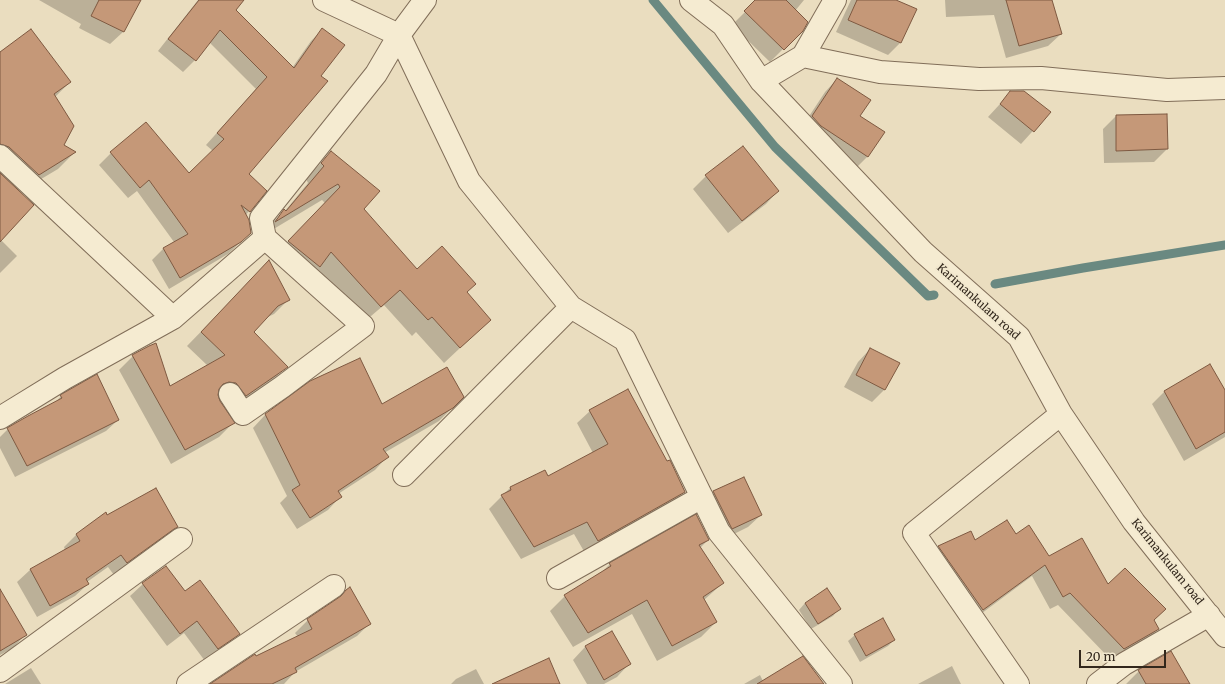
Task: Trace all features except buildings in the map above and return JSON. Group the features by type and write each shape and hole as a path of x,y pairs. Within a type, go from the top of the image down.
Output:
{"street":[{"path":"324,0 399,34 469,181 571,307 625,340 719,532 840,684"},
{"path":"230,394 243,414 282,387 363,326 265,238 261,218 376,74 399,34 425,0"},
{"name":"Karimankulam road","path":"691,0 723,25 760,81 923,252 1019,337 1061,414 1134,522 1225,636"},
{"path":"760,81 803,56 835,0"},
{"path":"803,56 880,72 979,79 1041,78 1168,90 1225,88"},
{"path":"0,156 173,318"},
{"path":"0,418 65,378 173,318 265,238"},
{"path":"404,475 571,307"},
{"path":"1018,684 914,533 1061,414"},
{"path":"558,578 702,497"},
{"path":"0,671 181,539"},
{"path":"188,684 334,586"},
{"path":"1098,684 1124,664 1209,615"}],"waterway":[{"path":"653,0 775,147 928,296 934,295"},
{"path":"995,284 1225,245"}]}
